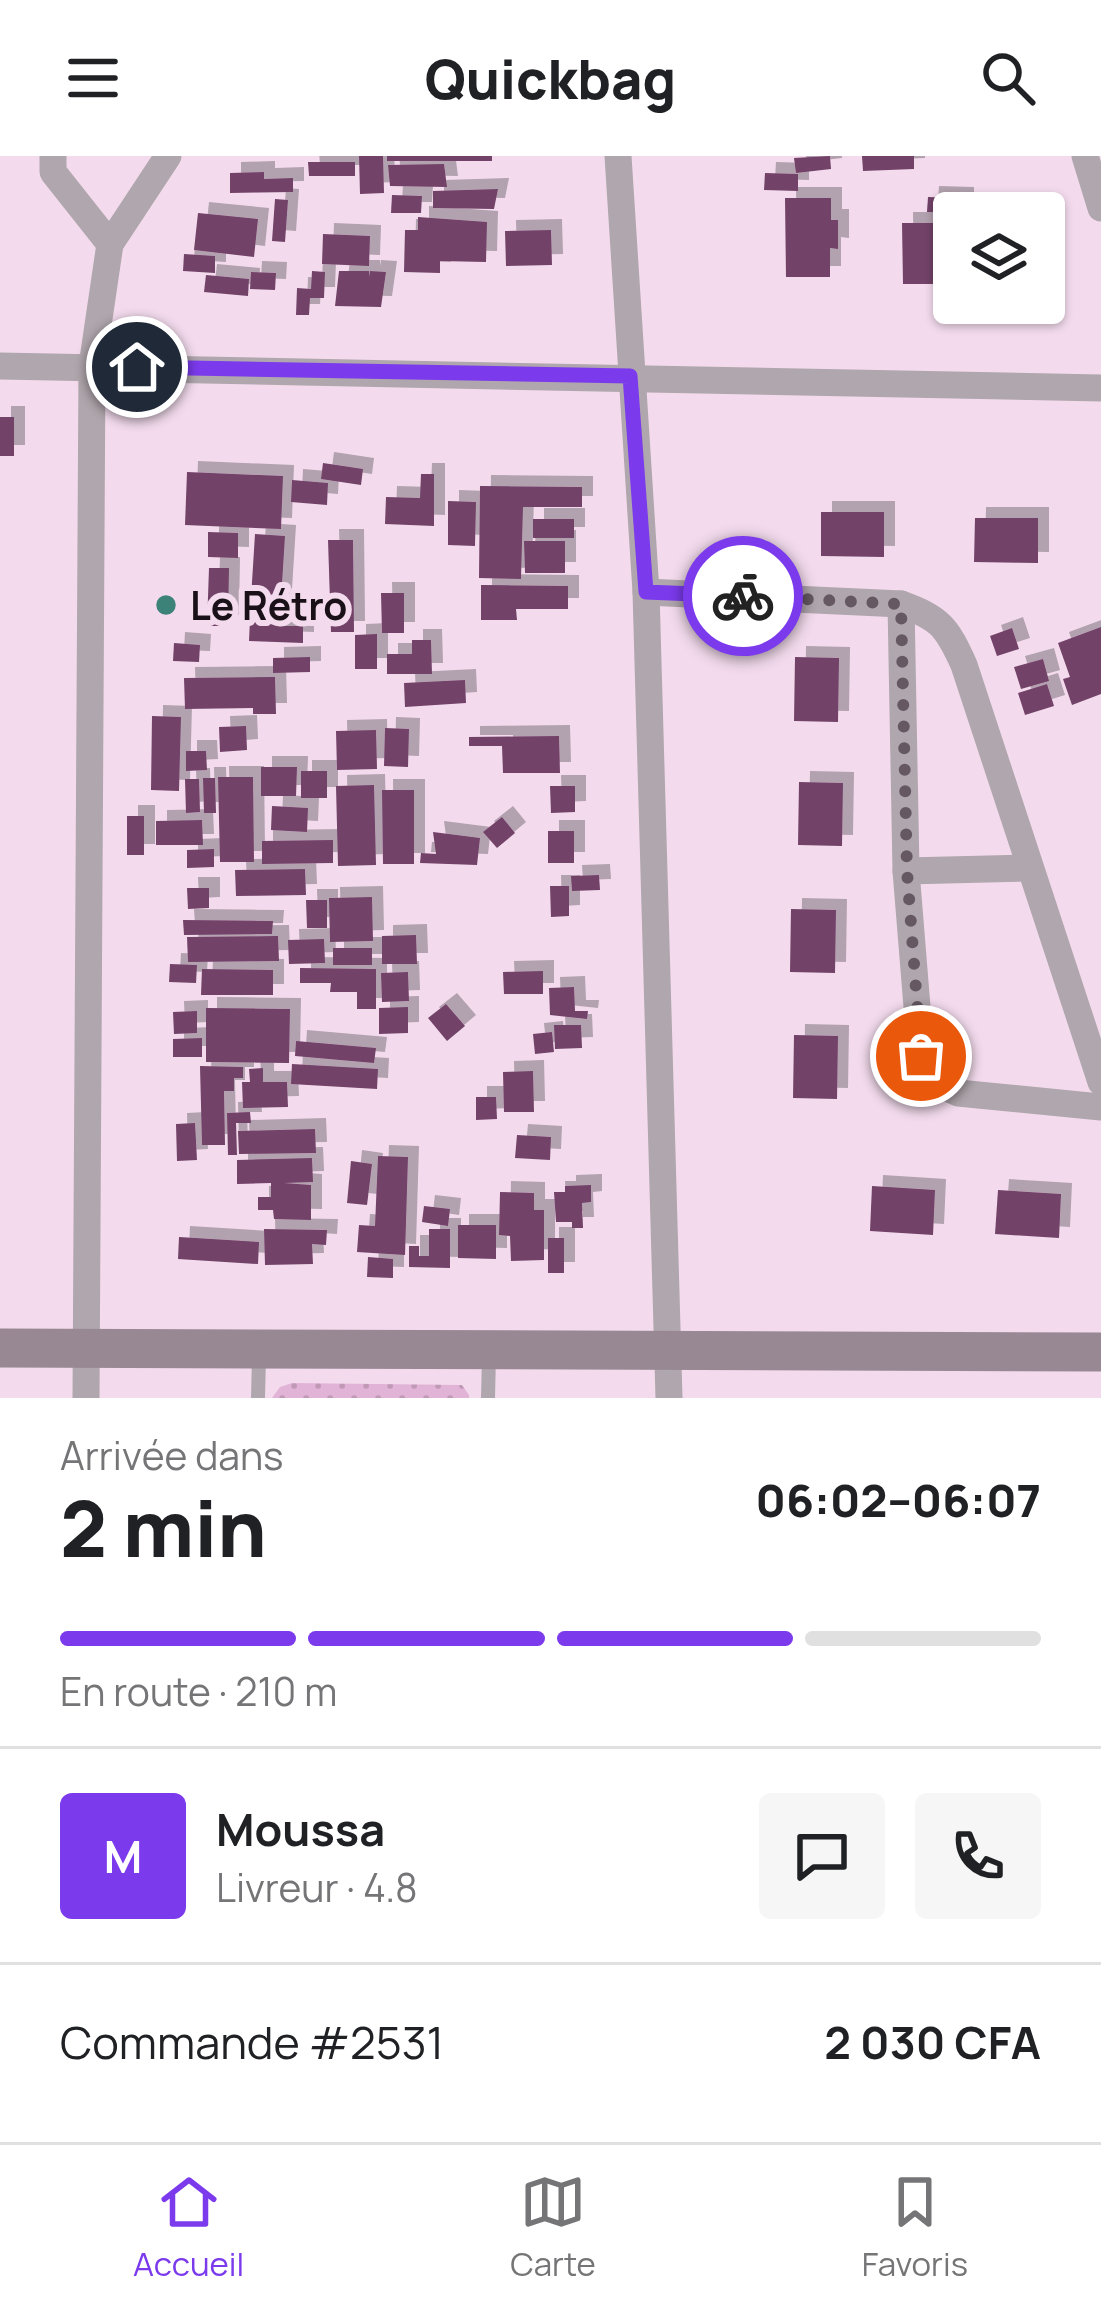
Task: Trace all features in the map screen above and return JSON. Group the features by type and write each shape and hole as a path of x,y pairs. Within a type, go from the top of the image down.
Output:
{"street":[{"path":"53,156 53,172 110,244"},
{"path":"86,1398 92,366 110,244 168,156"},
{"path":"618,156 646,592 669,1398"},
{"path":"1085,156 1101,208"},
{"path":"0,366 1101,388"},
{"path":"646,592 901,604 933,616 950,633 1101,1082"},
{"path":"901,604 907,871 921,1056 934,1082 958,1093 1101,1107"},
{"path":"907,871 1028,868"},
{"path":"0,1348 1101,1352"}],"lane":[{"path":"258,1398 259,1350"},
{"path":"488,1398 490,1351"}],"shaded area":[{"path":"292,1383 462,1385 469,1398 272,1398 280,1387"}],"building":[{"path":"359,156 383,156 384,193 360,194"},
{"path":"387,156 492,156 492,161 387,161"},
{"path":"830,156 831,169 796,173 794,158"},
{"path":"862,156 914,156 914,169 863,171"},
{"path":"308,162 355,162 355,176 309,176"},
{"path":"444,164 447,187 390,186 388,165"},
{"path":"264,172 264,179 293,178 293,192 230,193 230,173"},
{"path":"765,173 798,174 798,191 764,190"},
{"path":"498,189 494,209 433,208 433,191"},
{"path":"392,195 422,196 421,213 391,213"},
{"path":"785,198 831,198 831,220 838,220 838,249 830,248 830,277 786,277"},
{"path":"275,199 288,200 285,242 272,241"},
{"path":"198,213 258,219 254,257 194,250"},
{"path":"418,217 487,222 486,262 440,261 440,273 404,272 405,230 418,230"},
{"path":"902,223 933,223 933,284 903,284"},
{"path":"551,230 552,265 506,266 505,231"},
{"path":"323,234 370,236 369,266 322,264"},
{"path":"184,254 215,256 215,273 183,271"},
{"path":"312,271 325,272 324,298 310,298 309,315 296,315 297,288 311,289"},
{"path":"339,271 369,271 370,277 370,271 386,272 381,307 335,306"},
{"path":"251,272 276,273 275,290 250,289"},
{"path":"206,275 249,279 248,296 204,292"},
{"path":"0,417 14,417 14,456 0,456"},
{"path":"323,463 363,469 361,485 321,479"},
{"path":"187,472 283,476 281,529 185,525"},
{"path":"421,474 434,474 434,526 385,524 386,497 420,498"},
{"path":"292,480 328,483 327,505 291,502"},
{"path":"480,486 582,487 582,507 523,507 521,579 479,578"},
{"path":"448,501 476,502 475,546 448,545"},
{"path":"821,512 884,512 884,557 821,556"},
{"path":"975,518 1038,518 1038,563 974,562"},
{"path":"533,519 574,519 574,538 533,538"},
{"path":"208,532 238,533 238,558 208,557"},
{"path":"255,534 285,536 280,616 250,614"},
{"path":"328,540 353,540 354,632 331,632"},
{"path":"524,541 565,541 565,573 525,573"},
{"path":"209,568 229,568 228,626 207,626"},
{"path":"481,585 568,586 568,609 516,609 517,620 481,620"},
{"path":"381,593 404,593 404,633 382,633"},
{"path":"250,619 303,626 303,643 249,641"},
{"path":"1101,627 1101,694 1072,705 1063,679 1070,677 1058,643"},
{"path":"1012,628 1019,649 997,656 990,636"},
{"path":"377,634 377,669 355,669 355,635"},
{"path":"412,640 431,640 432,674 387,674 387,654 412,654"},
{"path":"174,643 200,645 199,662 173,661"},
{"path":"310,657 310,672 273,673 273,658"},
{"path":"795,657 839,658 838,722 794,721"},
{"path":"1043,659 1049,681 1021,689 1014,667"},
{"path":"275,677 276,714 253,714 253,708 185,709 184,678"},
{"path":"465,680 466,703 405,707 404,683"},
{"path":"1047,684 1054,706 1025,715 1018,693"},
{"path":"152,716 181,717 179,791 151,790"},
{"path":"246,726 247,750 220,752 219,727"},
{"path":"385,728 409,729 408,767 384,766"},
{"path":"376,730 377,769 337,770 336,731"},
{"path":"559,736 560,773 503,773 502,746 469,746 469,737"},
{"path":"186,751 206,751 207,770 186,771"},
{"path":"261,767 297,767 296,796 261,796"},
{"path":"301,771 327,771 327,798 301,798"},
{"path":"218,777 253,777 254,862 220,862"},
{"path":"203,778 215,778 216,813 204,813"},
{"path":"185,779 199,779 200,812 186,813"},
{"path":"799,782 843,783 842,846 798,845"},
{"path":"374,785 376,865 338,866 336,786"},
{"path":"550,786 575,786 575,812 551,813"},
{"path":"382,790 414,790 414,864 383,864"},
{"path":"272,806 308,808 307,832 271,830"},
{"path":"127,816 144,816 144,855 127,855"},
{"path":"502,817 515,833 497,848 483,832"},
{"path":"202,820 203,845 156,845 156,821"},
{"path":"548,831 574,831 574,863 548,863"},
{"path":"433,832 480,838 477,865 420,863 421,853 436,854"},
{"path":"333,840 333,863 262,864 262,841"},
{"path":"214,849 214,867 187,868 187,850"},
{"path":"305,869 306,895 236,896 235,870"},
{"path":"599,875 600,890 572,891 571,876"},
{"path":"550,886 569,886 569,916 551,917"},
{"path":"187,888 209,888 209,908 188,909"},
{"path":"372,897 373,941 330,942 329,898"},
{"path":"306,900 327,900 327,928 307,928"},
{"path":"791,909 836,910 835,973 790,972"},
{"path":"183,920 273,921 272,934 184,935"},
{"path":"416,935 417,964 382,964 382,936"},
{"path":"278,936 279,961 188,962 187,937"},
{"path":"324,939 325,963 289,964 288,940"},
{"path":"333,948 372,948 372,965 333,965"},
{"path":"170,964 197,965 196,983 169,982"},
{"path":"300,968 376,969 376,1009 357,1009 357,992 330,992 331,983 300,983"},
{"path":"202,969 273,970 273,995 201,995"},
{"path":"543,971 543,994 504,994 503,972"},
{"path":"408,972 409,1001 382,1002 381,973"},
{"path":"574,987 575,1011 588,1011 587,1019 550,1015 549,988"},
{"path":"446,1004 465,1026 447,1041 428,1018"},
{"path":"408,1007 408,1033 379,1034 379,1008"},
{"path":"206,1008 290,1009 289,1063 206,1062"},
{"path":"197,1011 197,1033 174,1034 173,1012"},
{"path":"554,1025 581,1025 582,1048 555,1049"},
{"path":"552,1032 554,1052 535,1054 533,1034"},
{"path":"794,1035 838,1036 837,1099 793,1098"},
{"path":"202,1038 202,1057 173,1057 173,1039"},
{"path":"296,1041 376,1048 374,1063 295,1056"},
{"path":"292,1064 378,1069 377,1089 291,1084"},
{"path":"200,1066 243,1067 243,1078 234,1078 234,1091 224,1091 225,1145 202,1145"},
{"path":"263,1068 263,1082 287,1082 288,1107 243,1108 242,1082 250,1082 249,1069"},
{"path":"533,1071 534,1112 504,1112 503,1072"},
{"path":"476,1097 496,1097 497,1119 476,1120"},
{"path":"250,1112 251,1123 236,1123 237,1155 228,1155 227,1113"},
{"path":"195,1123 197,1160 177,1161 176,1124"},
{"path":"315,1129 316,1153 239,1154 238,1131"},
{"path":"517,1135 551,1137 550,1160 515,1158"},
{"path":"378,1156 408,1157 405,1255 357,1252 359,1225 375,1226"},
{"path":"312,1158 313,1182 284,1183 311,1185 311,1220 274,1219 273,1210 258,1210 258,1197 271,1197 271,1183 237,1184 237,1160"},
{"path":"351,1161 372,1164 367,1205 347,1203"},
{"path":"591,1185 591,1202 582,1203 583,1228 556,1222 554,1192 565,1192 565,1186"},
{"path":"872,1186 935,1190 933,1235 870,1231"},
{"path":"998,1190 1061,1194 1059,1238 995,1234"},
{"path":"500,1192 534,1193 534,1210 544,1210 544,1260 511,1261 510,1236 499,1235"},
{"path":"424,1206 450,1209 448,1226 422,1222"},
{"path":"458,1225 496,1225 496,1259 458,1258"},
{"path":"264,1229 327,1230 326,1245 312,1244 313,1264 265,1265"},
{"path":"429,1229 450,1229 450,1268 409,1267 409,1246 419,1246 419,1256 429,1256"},
{"path":"179,1237 259,1242 258,1264 178,1259"},
{"path":"548,1238 564,1238 564,1273 548,1273"},
{"path":"368,1257 393,1259 393,1278 367,1277"}],"way so far":[{"path":"743,596 901,604 907,871 921,1056"}],"place":[{"name":"Le Rétro","path":"166,605"}],"route":[{"path":"137,367 630,376 646,592 743,596"}]}
